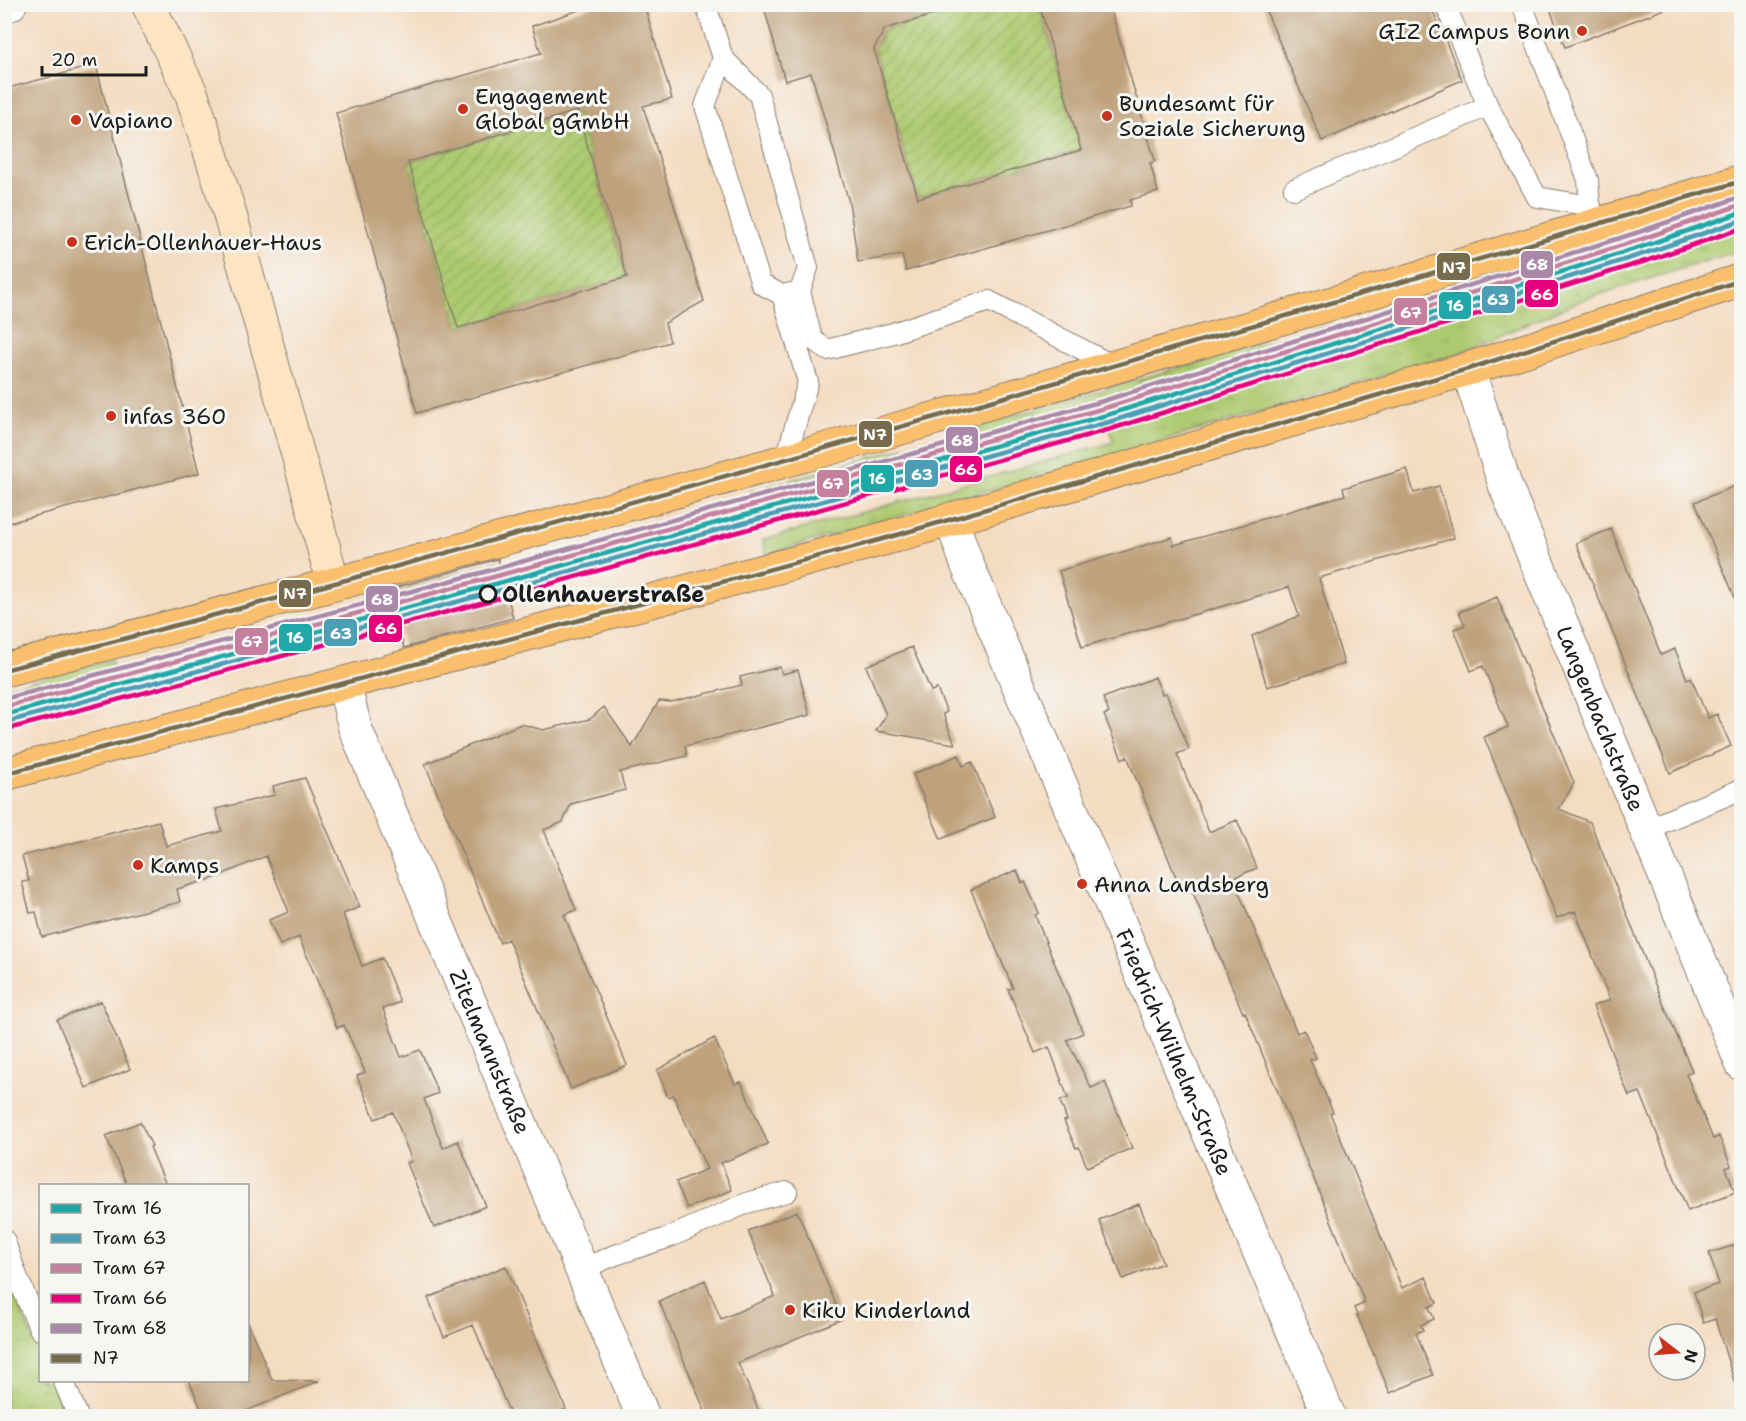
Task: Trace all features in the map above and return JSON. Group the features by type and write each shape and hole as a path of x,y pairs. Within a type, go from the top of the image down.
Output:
{"main road":[{"path":"148,4 192,95 228,208 333,584"},
{"path":"4,670 333,584 785,461 1116,367 1591,216 1742,181"},
{"path":"4,774 951,519 1468,369 1742,280"}],"street":[{"path":"4,6 10,4"},
{"name":"Langenbachstraße","path":"1468,369 1505,485 1742,1064"},
{"name":"Friedrich-Wilhelm-Straße","path":"951,519 981,597 1329,1416"},
{"name":"Zitelmannstraße","path":"344,684 355,728 643,1416"}],"lane":[{"path":"1445,4 1488,105 1538,197 1591,216 1588,180 1522,4"},
{"path":"708,12 723,58 759,95 808,268 791,293 808,382 785,461"},
{"path":"723,58 705,106 761,284 791,293 813,339 827,350 893,333 988,301 1116,367"},
{"path":"1294,189 1488,105"},
{"path":"1647,829 1742,789"},
{"path":"582,1269 615,1255 670,1237 747,1203 787,1192"},
{"path":"4,1239 39,1328"},
{"path":"64,1382 78,1416"}],"green space":[{"path":"970,5 1039,5 1081,150 918,198 873,45 877,44 882,35 881,31"},
{"path":"577,111 627,277 458,328 408,162"},
{"path":"1741,213 1741,250 1582,300 1455,355 766,554 763,540 1114,442 1103,402 752,502 750,492 1319,327 1355,332"},
{"path":"111,660 116,674 5,706 5,687"},
{"path":"4,1269 39,1354 39,1382 51,1382 66,1416 5,1416"}],"building":[{"path":"597,4 644,4 672,99 643,106 704,301 665,323 670,342 417,413 336,113 541,53 532,26","holes":["577,111 627,277 458,328 408,162"]},
{"name":"Bundesamt für Soziale Sicherung","path":"763,4 943,4 944,12 885,29 874,49 918,198 1081,150 1039,4 1109,4 1155,161 1150,163 1158,192 1130,200 1131,206 906,271 902,255 858,262 849,202 811,73 785,81"},
{"path":"1263,4 1430,4 1462,80 1322,141"},
{"name":"GIZ Campus Bonn","path":"1548,4 1669,4 1670,7 1565,47"},
{"name":"Erich-Ollenhauer-Haus","path":"96,65 199,473 4,524 4,89"},
{"path":"1407,469 1414,493 1439,486 1454,538 1319,578 1344,664 1267,687 1252,636 1299,616 1289,587 1082,647 1059,571 1172,537 1174,545 1345,495 1343,488"},
{"path":"1742,483 1742,612 1741,612 1695,502"},
{"path":"1611,529 1661,655 1675,649 1687,679 1691,678 1708,718 1717,714 1731,746 1670,773 1576,543"},
{"path":"498,559 513,618 404,648 390,589"},
{"path":"1497,597 1574,783 1559,809 1590,822 1692,1071 1686,1074 1713,1139 1719,1136 1731,1166 1726,1168 1735,1192 1688,1211 1640,1092 1629,1096 1593,1006 1610,1000 1575,911 1557,918 1484,737 1508,727 1483,666 1471,671 1454,629 1465,625 1459,612"},
{"path":"912,647 931,691 937,689 947,712 943,714 955,744 876,731 886,715 866,666"},
{"path":"780,667 782,674 798,670 810,715 685,746 687,756 620,772 625,790 571,804 563,822 544,830 576,910 564,915 627,1065 571,1089 508,939 500,943 425,764 521,724 543,730 590,719 604,707 632,747 659,701 671,702 742,685 740,677"},
{"path":"1155,677 1162,694 1166,693 1189,749 1177,754 1209,832 1237,820 1257,868 1233,878 1297,1033 1304,1030 1316,1058 1310,1060 1333,1112 1330,1113 1402,1288 1426,1277 1437,1303 1429,1307 1434,1319 1421,1325 1423,1330 1416,1333 1433,1375 1390,1393 1354,1308 1365,1303 1245,1012 1243,1013 1191,888 1182,892 1127,756 1122,759 1104,715 1109,713 1103,698"},
{"path":"959,755 963,766 972,762 995,817 941,839 913,774"},
{"path":"305,778 360,907 343,914 362,966 382,958 400,1002 383,1009 401,1057 420,1050 438,1093 424,1099 443,1148 458,1141 486,1206 434,1228 407,1163 412,1161 393,1112 375,1119 357,1076 365,1072 344,1025 337,1028 299,937 280,945 269,920 289,912 266,856 214,878 177,889 180,902 42,937 36,912 30,913 22,882 29,881 22,856 159,821 166,846 222,831 216,809 275,795 273,786"},
{"path":"1017,870 1039,913 1035,915 1083,1033 1067,1040 1091,1088 1105,1082 1132,1148 1087,1167 1064,1121 1067,1120 1060,1101 1068,1098 1049,1047 1035,1053 1008,989 1013,988 971,890"},
{"path":"101,1001 130,1069 86,1088 57,1020"},
{"path":"714,1038 735,1084 741,1082 768,1144 721,1163 732,1190 687,1208 676,1182 707,1169 673,1095 668,1097 657,1070"},
{"path":"140,1122 152,1146 150,1147 166,1184 127,1184 106,1136"},
{"path":"1139,1204 1163,1263 1123,1279 1099,1220"},
{"name":"Kiku Kinderland","path":"797,1211 842,1319 738,1363 761,1416 707,1416 659,1301 705,1280 721,1319 775,1296 748,1231"},
{"path":"1742,1243 1742,1383 1735,1384 1715,1319 1703,1322 1694,1292 1719,1284 1709,1253"},
{"path":"506,1266 566,1409 549,1416 511,1416 473,1325 444,1337 428,1298"},
{"path":"249,1325 272,1380 319,1381 234,1416 204,1416 190,1382 249,1382"}],"tram line":[{"name":"68","path":"4,699 484,572 1103,401 1639,232 1737,198"},
{"name":"67","path":"4,707 486,579 1105,408 1642,239 1740,205"},
{"name":"16","path":"4,715 488,586 1107,415 1644,246 1742,212"},
{"name":"63","path":"6,722 490,593 1109,422 1646,253 1742,220"},
{"name":"66","path":"8,729 492,600 1111,429 1649,260 1742,228"}],"transit line":[{"name":"N7","path":"4,670 440,555 875,434 1742,181"},
{"name":"N7","path":"4,774 883,539 1468,369 1742,280"}],"place":[{"name":"GIZ Campus Bonn","path":"1582,31"},
{"name":"Engagement Global gGmbH","path":"463,109"},
{"name":"Bundesamt für Soziale Sicherung","path":"1107,116"},
{"name":"Vapiano","path":"76,120"},
{"name":"Erich-Ollenhauer-Haus","path":"72,242"},
{"name":"infas 360","path":"111,416"},
{"name":"Ollenhauerstraße","path":"488,594"},
{"name":"Kamps","path":"138,865"},
{"name":"Anna Landsberg","path":"1082,884"},
{"name":"Kiku Kinderland","path":"790,1310"}]}
